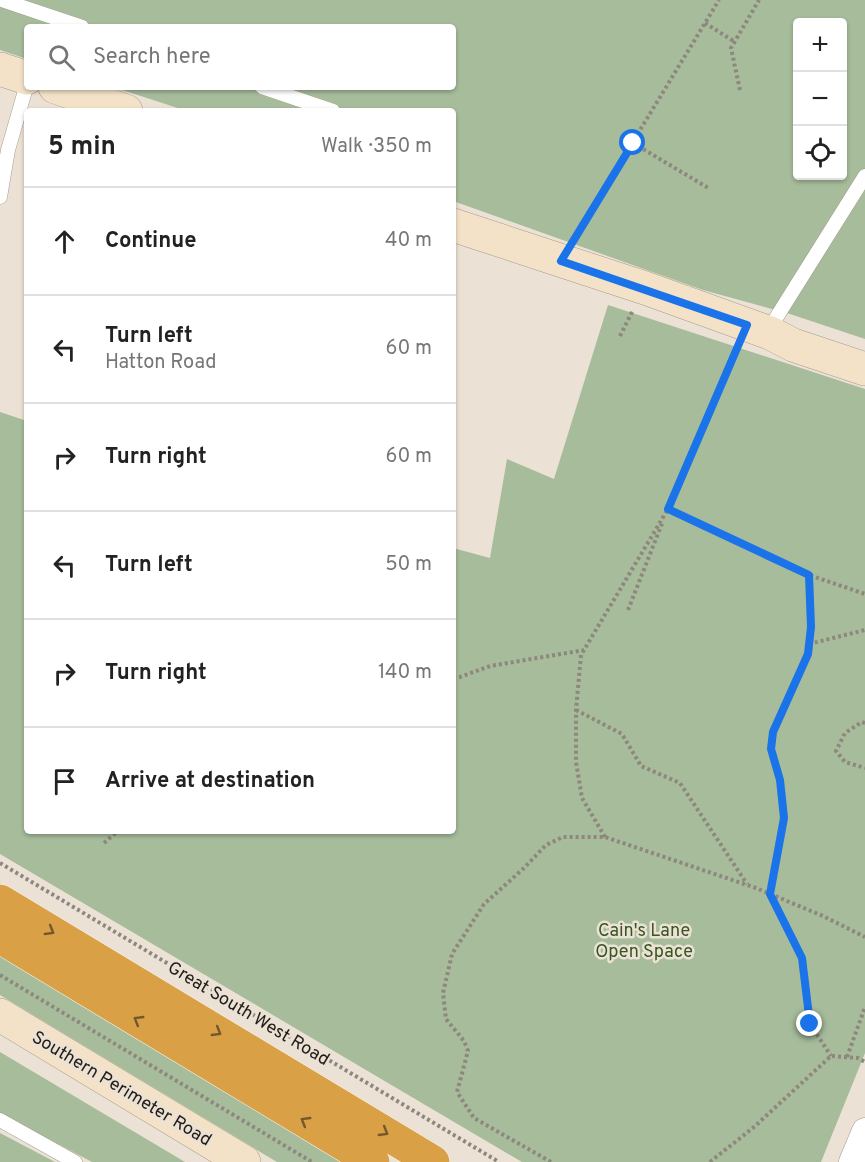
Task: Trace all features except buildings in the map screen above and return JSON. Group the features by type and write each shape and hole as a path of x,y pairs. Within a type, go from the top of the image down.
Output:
{"highway":[{"name":"Great South West Road","path":"0,901 433,1162"},
{"path":"0,937 373,1162"}],"street":[{"path":"0,69 24,77"},
{"path":"68,90 113,100"},
{"path":"456,226 759,329 793,345 865,369"},
{"name":"Southern Perimeter Road","path":"0,1015 244,1162"},
{"path":"852,1162 865,1131"}],"lane":[{"path":"2,0 73,24"},
{"path":"0,197 8,150 25,90"},
{"path":"271,90 324,108"},
{"path":"759,329 776,318 865,176"},
{"path":"0,1120 75,1162"}],"path":[{"path":"561,261 719,0"},
{"path":"740,90 731,48 759,0"},
{"path":"705,23 735,42"},
{"path":"633,143 710,189"},
{"path":"605,837 582,798 576,762 576,710 581,656 668,509 759,329"},
{"path":"668,509 809,575 865,594"},
{"path":"628,610 668,509"},
{"path":"809,575 811,627 808,654 773,732 771,749 780,780 784,818 770,894 802,958 810,1024 831,1056"},
{"path":"809,644 865,630"},
{"path":"456,678 490,666 584,650"},
{"path":"576,710 622,734 641,766 680,783 747,885"},
{"path":"865,723 862,722 846,734 836,751 845,762 865,768"},
{"path":"104,843 114,834"},
{"path":"551,1162 474,1118 457,1092 468,1051 464,1041 446,1019 443,993 452,954 484,904 546,845 563,837 605,837 747,885 823,916 865,937"},
{"name":"Great South West Road","path":"0,863 499,1162"},
{"path":"0,975 312,1162"},
{"path":"848,1057 865,1007"},
{"path":"710,1162 754,1127 831,1056 858,1058 865,1062"}],"green space":[{"path":"0,0 865,0 865,339 790,314 703,290 456,202 456,108 178,108 122,90 456,90 456,24 24,24 24,58 0,50"},
{"name":"Cain's Lane Open Space","path":"608,305 865,389 865,1053 821,1162 522,1162 0,854 0,412 24,420 24,834 456,834 456,549 490,558 507,459 554,479"},
{"path":"0,956 346,1162 277,1162 0,995"},
{"path":"0,1052 185,1162 92,1162 0,1113"},
{"path":"0,1133 55,1162 0,1162"}],"route":[{"path":"633,143 561,261 747,325 668,509 809,575 811,627 808,654 773,732 771,749 780,780 784,818 770,894 802,958 810,1024"}]}
